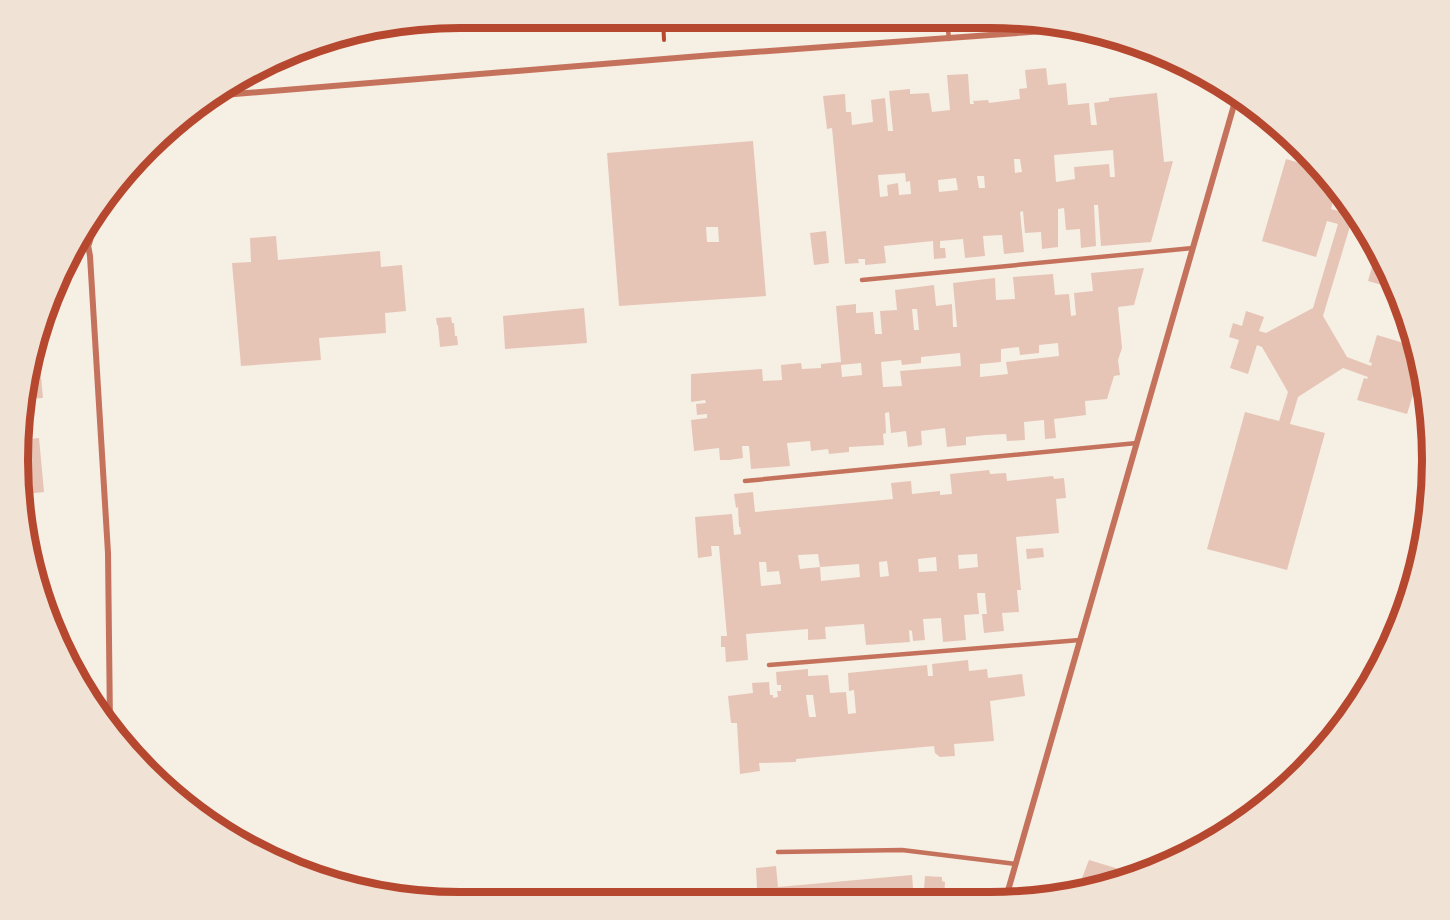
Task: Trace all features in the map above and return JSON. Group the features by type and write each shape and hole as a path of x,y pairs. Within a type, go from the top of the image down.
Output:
{"street":[{"path":"231,94 701,56 1046,32"},
{"path":"1008,891 1234,104"},
{"path":"89,244 91,236"},
{"path":"88,241 108,553 110,712"}],"lane":[{"path":"948,28 949,39"},
{"path":"862,280 1193,248"},
{"path":"745,481 1137,443"},
{"path":"769,665 1080,640"},
{"path":"778,852 902,850 1016,864"}],"building":[{"path":"1046,68 1048,85 1066,83 1068,105 1089,103 1091,125 1097,125 1094,103 1109,101 1109,98 1157,93 1164,162 1173,161 1151,242 1101,246 1098,205 1094,205 1096,246 1081,248 1080,229 1066,230 1064,208 1058,209 1058,247 1042,249 1041,232 1025,233 1023,211 1020,212 1024,252 1004,254 1002,235 983,236 985,256 965,258 963,239 940,241 940,248 945,248 946,258 934,259 933,241 884,246 886,263 865,265 865,259 858,259 859,263 845,264 832,128 827,129 823,96 845,94 846,112 851,112 852,125 873,122 871,100 885,98 888,131 893,131 889,91 910,89 910,94 929,93 932,112 950,110 947,75 968,74 970,104 974,104 973,101 988,100 989,103 1020,99 1019,89 1027,88 1025,70","holes":["1113,150 1115,177 1110,177 1109,164 1074,167 1075,179 1056,182 1054,155","1014,159 1020,159 1022,172 1015,173","905,173 906,182 910,181 911,194 899,195 898,183 887,185 888,196 880,197 878,175","977,176 984,176 985,188 979,188","956,178 958,190 939,192 938,180"]},
{"path":"753,141 766,296 619,306 607,153","holes":["706,227 718,227 719,242 707,242"]},
{"path":"1286,159 1304,164 1334,199 1331,209 1342,211 1351,223 1323,316 1347,357 1371,366 1372,363 1369,362 1377,335 1406,344 1415,388 1407,414 1357,400 1364,378 1368,377 1343,368 1298,397 1290,424 1325,433 1287,570 1207,549 1245,412 1279,421 1288,392 1262,347 1257,345 1248,374 1230,368 1239,340 1229,337 1233,323 1242,326 1246,311 1264,317 1259,331 1266,333 1313,308 1338,224 1327,221 1316,257 1262,241"},
{"path":"826,231 829,263 814,265 810,233"},
{"path":"276,236 278,260 380,251 381,267 402,265 406,311 385,313 386,333 319,338 321,360 241,366 232,263 251,262 250,238"},
{"path":"1373,262 1385,286 1368,281"},
{"path":"1144,268 1134,305 1118,307 1122,348 1118,360 1120,375 1114,376 1107,399 1085,401 1086,415 1054,419 1056,438 1045,439 1044,420 1024,422 1025,440 1007,441 1006,434 985,435 966,437 966,445 947,447 945,428 921,431 922,445 908,447 906,431 891,433 889,412 885,413 884,445 849,447 849,452 829,454 828,449 811,451 810,441 787,443 790,466 751,469 749,446 742,446 743,458 729,460 720,460 719,448 694,451 691,420 707,418 707,414 697,415 696,404 706,403 705,400 691,402 691,374 762,369 763,381 782,380 781,365 801,363 802,369 821,368 821,364 841,362 836,306 856,304 856,313 873,312 875,334 882,334 880,311 897,310 895,290 934,285 936,306 952,304 953,327 957,327 953,283 995,278 996,300 1015,299 1013,277 1053,274 1055,295 1069,294 1071,316 1076,315 1074,293 1093,291 1091,273","holes":["912,309 917,309 919,330 914,330","1058,343 1059,356 1006,362 1008,374 980,377 980,364 1001,362 1001,349 1019,347 1020,355 1039,353 1039,345","960,353 961,366 900,371 902,386 883,387 881,362 901,360 902,365 921,363 921,357","861,363 862,375 842,377 841,365"]},
{"path":"584,308 587,343 505,349 503,316"},
{"path":"451,317 458,345 440,347 436,318"},
{"path":"40,363 43,398 33,399"},
{"path":"39,438 44,492 30,494 29,439"},
{"path":"989,470 990,474 1006,473 1007,481 1053,476 1054,479 1064,478 1066,498 1056,499 1059,533 1016,537 1021,590 1017,590 1019,612 1002,613 1004,631 984,633 982,614 987,614 985,593 977,593 979,614 964,615 966,640 943,642 941,618 923,619 925,640 913,641 912,631 909,630 910,642 866,645 864,624 825,627 826,639 808,640 808,629 746,634 748,660 726,662 725,647 721,647 721,636 727,636 719,546 711,546 712,556 698,558 695,517 732,514 734,535 741,534 734,494 753,492 755,512 893,499 891,483 911,481 912,494 940,491 940,495 952,494 950,474","holes":["818,554 820,567 800,569 798,555","977,554 978,567 959,569 958,555","936,557 937,571 919,572 918,559","887,561 889,576 880,577 879,562","759,562 766,562 767,572 779,571 781,584 761,586","859,564 860,577 821,581 820,567"]},
{"path":"1043,548 1044,557 1027,559 1026,549"},
{"path":"968,660 969,671 987,669 988,678 1022,674 1025,696 990,701 994,741 954,744 955,756 940,757 935,753 934,746 796,759 796,762 759,763 760,771 740,774 737,723 731,723 728,696 753,693 752,683 769,682 770,695 773,695 773,698 778,697 777,691 781,691 781,685 777,685 776,672 808,669 808,676 828,675 830,693 846,692 848,714 856,713 854,690 849,691 848,673 927,665 928,676 933,676 932,664","holes":["806,695 813,695 816,717 809,717"]},
{"path":"1089,860 1124,871 1102,877 1081,882"},
{"path":"776,866 778,887 912,875 913,892 730,892 757,889 756,868"},
{"path":"925,876 942,877 942,881 945,882 944,892 924,892"}]}
